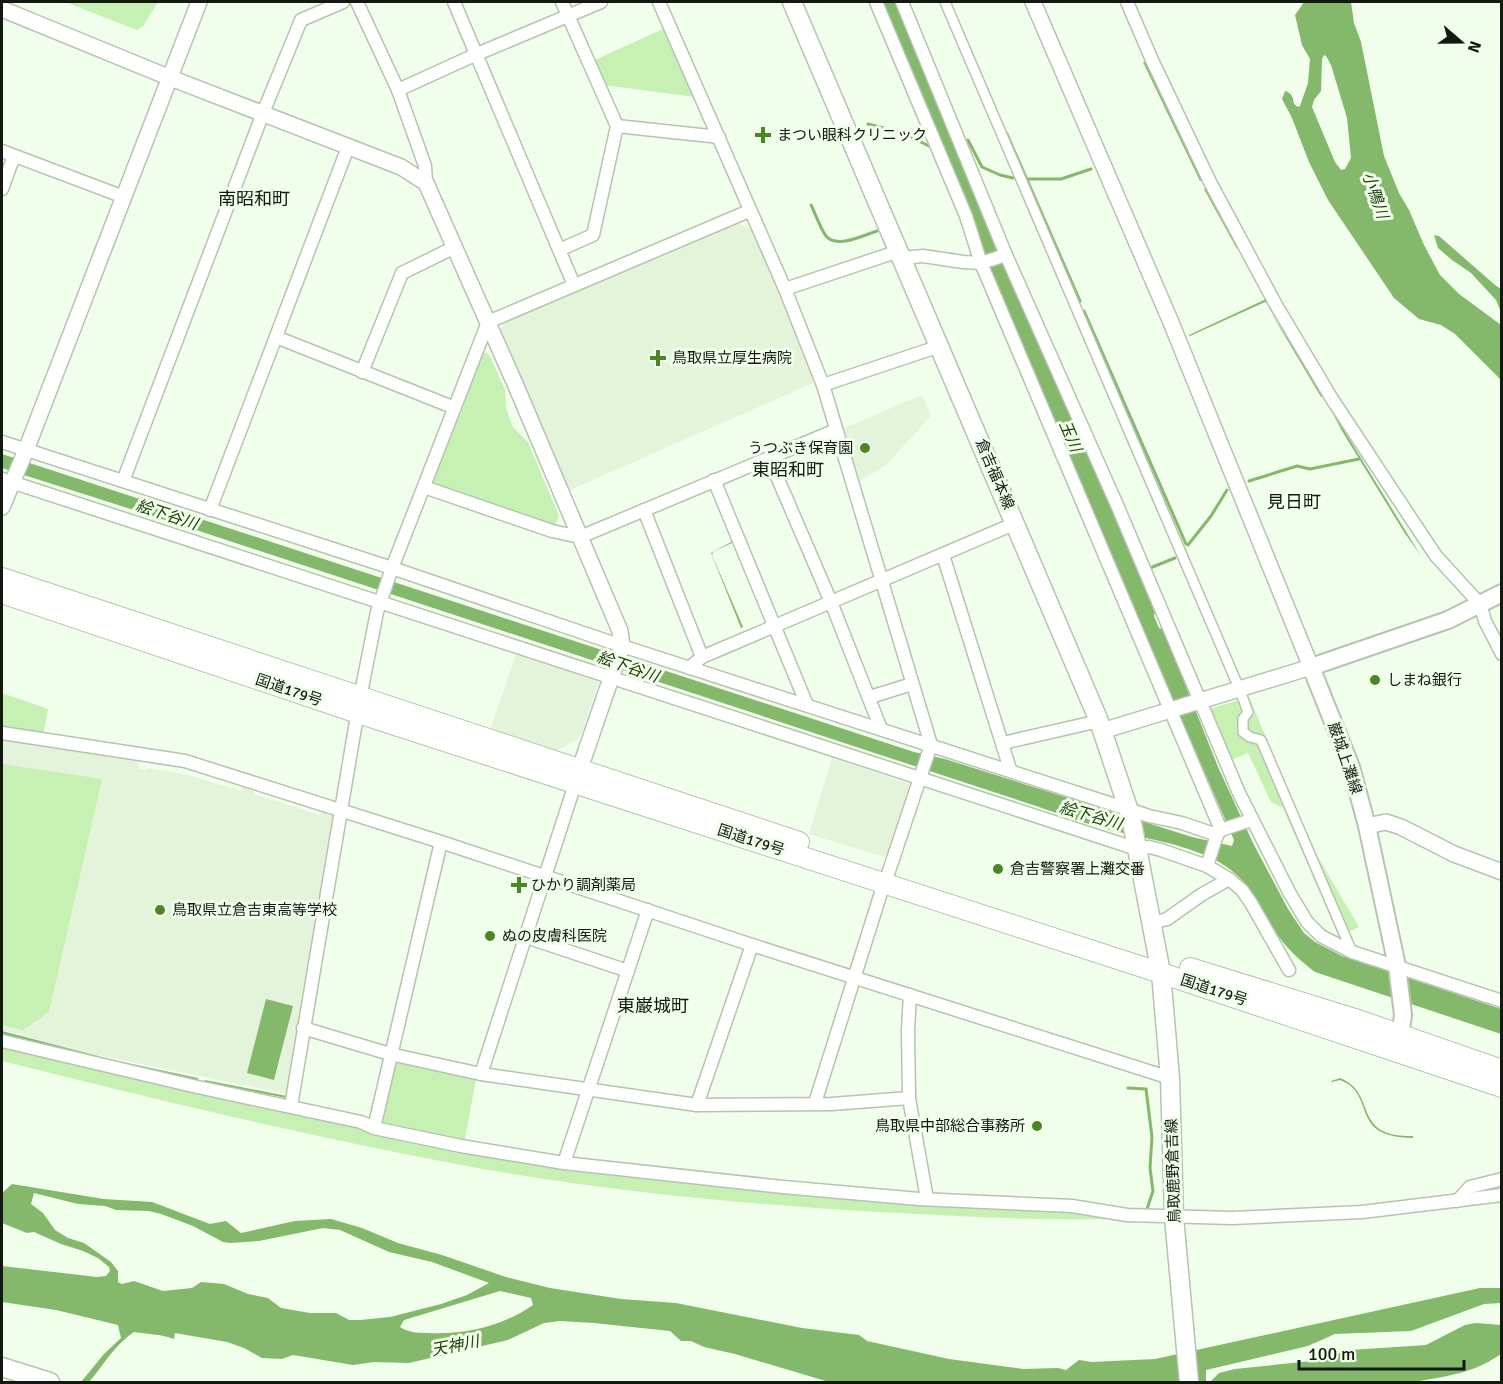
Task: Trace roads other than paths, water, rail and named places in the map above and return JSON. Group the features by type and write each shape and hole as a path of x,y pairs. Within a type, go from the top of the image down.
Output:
{"highway":[{"name":"国道179号","path":"2,578 359,706"},
{"name":"国道179号","path":"2,593 359,706 1399,1043 1502,1070"},
{"name":"国道179号","path":"1399,1043 1502,1087"}],"main road":[{"name":"倉吉福本線","path":"792,2 1101,726 1129,812 1160,966"},
{"path":"1311,667 1448,620 1490,599"},
{"name":"巌城上灘線","path":"1311,667 1351,767 1366,826 1397,969 1403,1015 1399,1043"},
{"name":"鳥取鹿野倉吉線","path":"1160,966 1170,1078 1174,1221 1189,1383"},
{"path":"2,1367 50,1383"}],"street":[{"path":"2,507 9,479 24,454 168,77 199,2"},
{"path":"123,481 263,113 301,20 343,2"},
{"path":"357,2 398,90 425,165 426,183 620,632 620,650 481,1074"},
{"path":"454,2 574,285"},
{"path":"559,249 593,235 617,126 562,2"},
{"path":"398,90 601,2"},
{"path":"659,2 785,289 823,385 930,749 854,977 815,1103"},
{"path":"876,2 966,216 981,262 1173,710 1219,832 1207,866"},
{"path":"902,2 1006,255 1117,505 1198,702 1251,820 1307,922 1321,936 1352,952 1397,969 1502,1001"},
{"path":"945,2 1239,688 1248,712 1243,719 1243,732 1261,740 1352,952"},
{"path":"1003,743 1101,726 1173,710 1311,667 1170,320 1033,2"},
{"path":"1127,2 1210,182 1276,305 1332,399 1436,556 1490,599 1485,621 1502,654"},
{"path":"2,9 168,77 401,167 426,183"},
{"path":"617,126 719,137"},
{"path":"210,510 348,147"},
{"path":"2,151 124,197"},
{"path":"2,189 14,156"},
{"path":"291,1106 359,706 381,599 488,322 749,211"},
{"path":"362,372 402,273 455,247"},
{"path":"785,289 900,254 923,255 963,262 981,262 1006,255"},
{"path":"276,337 455,408"},
{"path":"823,385 940,346"},
{"path":"423,487 552,531 580,537 836,430"},
{"path":"2,442 24,454 123,481 620,650 689,668 807,705 881,729 930,749 1010,770 1129,812 1219,832 1251,820"},
{"path":"769,458 831,602 881,729"},
{"path":"9,479 1137,846 1161,850 1207,866 1242,890 1289,970"},
{"path":"714,480 807,705"},
{"path":"644,510 702,657"},
{"path":"689,668 702,657 1016,523"},
{"path":"943,555 1010,770"},
{"path":"870,697 912,684"},
{"path":"2,733 185,761 1170,1078"},
{"path":"1366,826 1386,822 1401,826 1454,854 1502,872"},
{"path":"374,1128 441,842"},
{"path":"1151,924 1167,919 1229,879"},
{"path":"564,1163 648,910"},
{"path":"526,937 628,971"},
{"path":"697,1105 752,945"},
{"path":"910,995 909,1098 927,1199"},
{"path":"303,1028 390,1054 481,1074 697,1105 815,1103 909,1098"},
{"path":"2,1041 361,1122 374,1128 461,1146 564,1163 783,1187 927,1199 1072,1206 1174,1221 1362,1212 1502,1195"},
{"path":"1457,1201 1470,1187 1502,1179"}],"water":[{"path":"880,2 896,2 1155,612 1154,616 1159,628 1163,629 1218,767 1253,843 1288,909 1304,933 1315,942 1342,956 1501,1009 1501,1034 1315,972 1283,942 1250,890 1238,876 1226,866 1198,852 1088,824 2,468 2,454 914,752 945,759 1192,837 1232,846 1234,840 1043,399"},
{"name":"小鴨川","path":"1304,2 1351,2 1384,156 1399,193 1440,275 1459,294 1501,325 1501,380 1455,334 1441,325 1419,319 1394,298 1328,200 1282,99 1285,91 1292,96 1294,104 1300,106 1308,83 1310,59 1302,45 1295,15","holes":["1324,55 1331,65 1347,118 1351,158 1345,169 1341,170 1335,162 1312,107 1321,91 1322,59"]},
{"path":"1143,62 1202,180 1200,181"},
{"path":"1206,188 1239,248 1237,249 1204,189"},
{"path":"1434,235 1439,236 1501,289 1501,312 1496,300 1471,273 1438,248"},
{"path":"1264,298 1269,305 1265,302 1189,335 1264,300"},
{"path":"1270,311 1318,387 1323,396 1321,397"},
{"path":"1329,406 1421,556 1342,431"},
{"path":"733,541 713,552 712,555 743,627 741,628 711,553"},
{"path":"266,999 293,1006 274,1080 247,1073"},
{"path":"2,1031 98,1056 98,1059 2,1034"},
{"path":"108,1059 198,1078 197,1081 108,1062"},
{"path":"1340,1078 1352,1085 1359,1094 1372,1122 1380,1130 1413,1136 1413,1138 1392,1136 1379,1131 1371,1123 1358,1095 1351,1087 1340,1080 1331,1081"},
{"path":"205,1080 287,1096 287,1098 204,1082"},
{"name":"天神川","path":"12,1184 104,1199 152,1202 210,1224 226,1221 241,1233 295,1221 331,1219 362,1228 398,1243 506,1277 550,1288 621,1299 676,1303 802,1328 859,1335 867,1341 949,1359 1023,1369 1058,1368 1066,1370 1079,1360 1092,1362 1155,1359 1480,1288 1502,1288 1501,1303 1484,1304 1411,1331 1335,1334 1308,1346 1206,1370 1206,1382 829,1382 704,1347 691,1341 681,1341 670,1331 560,1321 544,1323 508,1340 409,1363 374,1362 353,1365 293,1355 282,1359 262,1358 227,1342 175,1333 174,1339 134,1332 115,1349 89,1382 81,1382 104,1354 121,1338 118,1325 56,1310 2,1302 2,1266 97,1277 106,1276 110,1271 109,1267 98,1258 83,1251 34,1232 27,1233 2,1223 2,1193","holes":["34,1193 78,1204 161,1214 230,1243 259,1241 323,1228 340,1230 389,1252 432,1262 489,1283 467,1295 441,1304 390,1317 360,1320 349,1320 336,1313 310,1313 281,1308 268,1298 248,1294 224,1284 201,1282 192,1288 163,1291 134,1281 122,1284 118,1282 118,1271 111,1262 84,1243 68,1238 55,1230 43,1213 31,1204","500,1291 531,1298 533,1305 508,1319 468,1331 420,1333 400,1327 404,1320"]},
{"path":"1476,1323 1501,1325 1501,1354 1480,1366 1448,1376 1413,1382 1210,1382 1219,1373 1235,1369 1312,1361 1351,1350 1426,1345 1465,1325"}],"waterway":[{"path":"868,124 903,133 933,148"},
{"path":"1007,134 1080,301"},
{"path":"968,140 982,167 1013,178"},
{"path":"1029,179 1061,179 1091,169"},
{"path":"811,205 824,233 831,240 851,240 877,231"},
{"path":"1084,311 1186,544 1188,545 1211,516 1227,490"},
{"path":"1249,481 1297,466 1310,469 1359,459"},
{"path":"1150,568 1175,558"},
{"path":"1128,1088 1146,1089 1152,1137 1150,1168 1153,1191 1147,1209"}],"place":[{"name":"まつい眼科クリニック","path":"763,135"},
{"name":"鳥取県立厚生病院","path":"658,358"},
{"name":"うつぶき保育園","path":"865,448"},
{"name":"しまね銀行","path":"1375,680"},
{"name":"倉吉警察署上灘交番","path":"998,869"},
{"name":"ひかり調剤薬局","path":"519,885"},
{"name":"鳥取県立倉吉東高等学校","path":"160,910"},
{"name":"ぬの皮膚科医院","path":"490,936"},
{"name":"鳥取県中部総合事務所","path":"1037,1126"}],"district":[{"name":"南昭和町","path":"254,199"},
{"name":"東昭和町","path":"788,470"},
{"name":"見日町","path":"1294,502"},
{"name":"東巌城町","path":"653,1006"}],"water label":[{"name":"玉川","path":"1071,436"},
{"name":"絵下谷川","path":"167,514"},
{"name":"絵下谷川","path":"628,666"},
{"name":"絵下谷川","path":"1091,815"}]}
